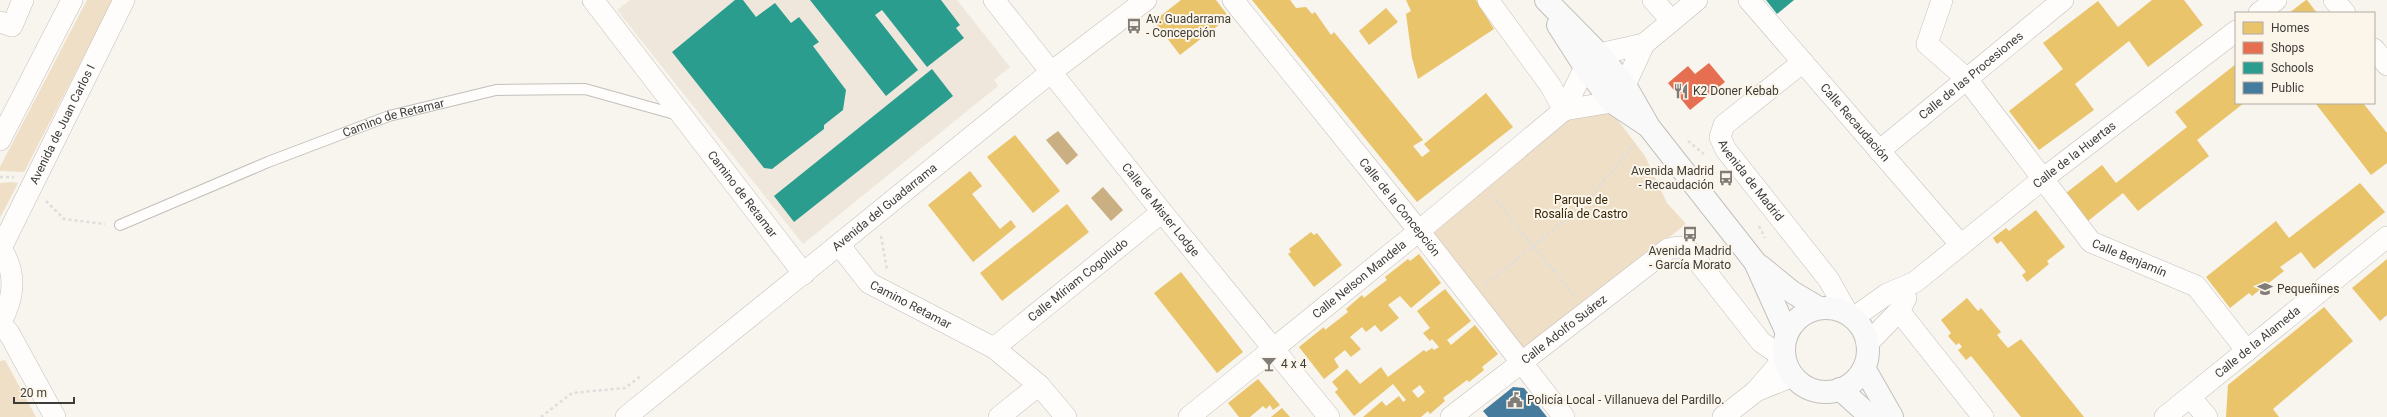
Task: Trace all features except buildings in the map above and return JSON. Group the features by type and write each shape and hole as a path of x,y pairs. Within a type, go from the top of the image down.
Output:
{"main road":[{"path":"1542,0 1649,127 1755,262 1792,292 1819,308 1834,309 1851,316 1865,334 1868,356 1864,368 1858,377 1840,390 1828,392 1814,391 1802,385 1789,367 1784,345 1787,333 1800,317 1819,308"},
{"path":"1546,0 1592,60"},
{"path":"1755,262 1787,333"},
{"path":"1864,368 1892,417"},
{"path":"1840,390 1871,417"}],"street":[{"path":"0,22 12,26 23,0"},
{"path":"0,140 72,0"},
{"name":"Avenida de Juan Carlos I","path":"0,248 95,61 124,0"},
{"name":"Camino de Retamar","path":"594,0 680,115 804,274"},
{"name":"Calle de Mister Lodge","path":"994,0 1050,73 1272,349 1329,417"},
{"name":"Avenida del Guadarrama","path":"637,414 804,274 1050,73 1146,0"},
{"name":"Calle de la Concepción","path":"1233,0 1420,231 1564,417"},
{"path":"1488,0 1550,85 1564,110"},
{"path":"1654,0 1671,20"},
{"path":"1564,110 1619,93 1644,44 1671,20 1697,0"},
{"name":"Calle Recaudación","path":"1749,0 1961,246"},
{"name":"Calle Benjamín","path":"1942,0 1927,44 1966,78 2092,242 2196,286 2247,351"},
{"name":"Calle de las Procesiones","path":"1879,151 1966,78 2063,0"},
{"path":"2260,12 2276,0"},
{"path":"2334,0 2344,12"},
{"name":"Calle de la Huertas","path":"1851,316 1887,294 1915,282 2044,178 2235,32"},
{"path":"1564,110 1592,60 1644,44"},
{"path":"2375,50 2387,65"},
{"name":"Avenida de Madrid","path":"1802,62 1724,125 1720,137 1726,150 1830,280 1851,316"},
{"name":"Calle Nelson Mandela","path":"1189,417 1420,231 1564,110"},
{"name":"Calle Míriam Cogolludo","path":"994,348 1162,212"},
{"name":"Calle de la Alameda","path":"2165,417 2191,398 2387,237"},
{"name":"Camino Retamar","path":"840,246 869,283 994,348 1039,385 1066,417"},
{"name":"Calle Adolfo Suárez","path":"1450,417 1668,249 1678,246 1686,247 1761,342 1789,367"},
{"path":"0,248 8,262 13,278 12,294 8,310 0,323 9,333 55,417"},
{"name":"Calle de la Huertas","path":"1867,344 1899,311 1915,282"},
{"path":"1899,311 1983,417"},
{"path":"1733,414 1756,391 1789,367"},
{"path":"999,417 1039,385"},
{"path":"2191,398 2207,417"}],"lane":[{"name":"Camino de Retamar","path":"120,225 268,162 389,116 496,90 585,88 680,115"}],"path":[{"path":"1470,296 1584,205 1649,127"},
{"path":"1685,138 1707,157"},
{"path":"1481,180 1587,312"},
{"path":"31,185 64,218 120,225"},
{"path":"870,221 882,237 887,272"},
{"path":"1758,225 1767,244"},
{"path":"541,417 572,393 625,388 644,374"}],"shaded area":[{"path":"630,0 957,0 1010,67 994,80 998,86 803,244 617,10"},
{"path":"1058,131 1078,155 1067,165 1046,140"},
{"path":"1103,187 1123,210 1111,221 1091,198"}],"green space":[{"path":"87,0 113,0 24,172 0,171 0,167"},
{"name":"Parque de Rosalía de Castro","path":"1610,110 1645,156 1667,203 1686,224 1524,352 1428,233 1564,118"},
{"path":"0,183 18,183 0,218"},
{"path":"5,360 36,417 0,417 0,361"}],"place":[{"name":"Av. Guadarrama - Concepción","path":"1134,26"},
{"name":"K2 Doner Kebab","path":"1681,91"},
{"name":"Avenida Madrid - Recaudación","path":"1726,178"},
{"name":"Avenida Madrid - García Morato","path":"1690,234"},
{"name":"Pequeñines","path":"2265,289"},
{"name":"4 x 4","path":"1269,364"},
{"name":"Policía Local - Villanueva del Pardillo.","path":"1515,400"}]}
